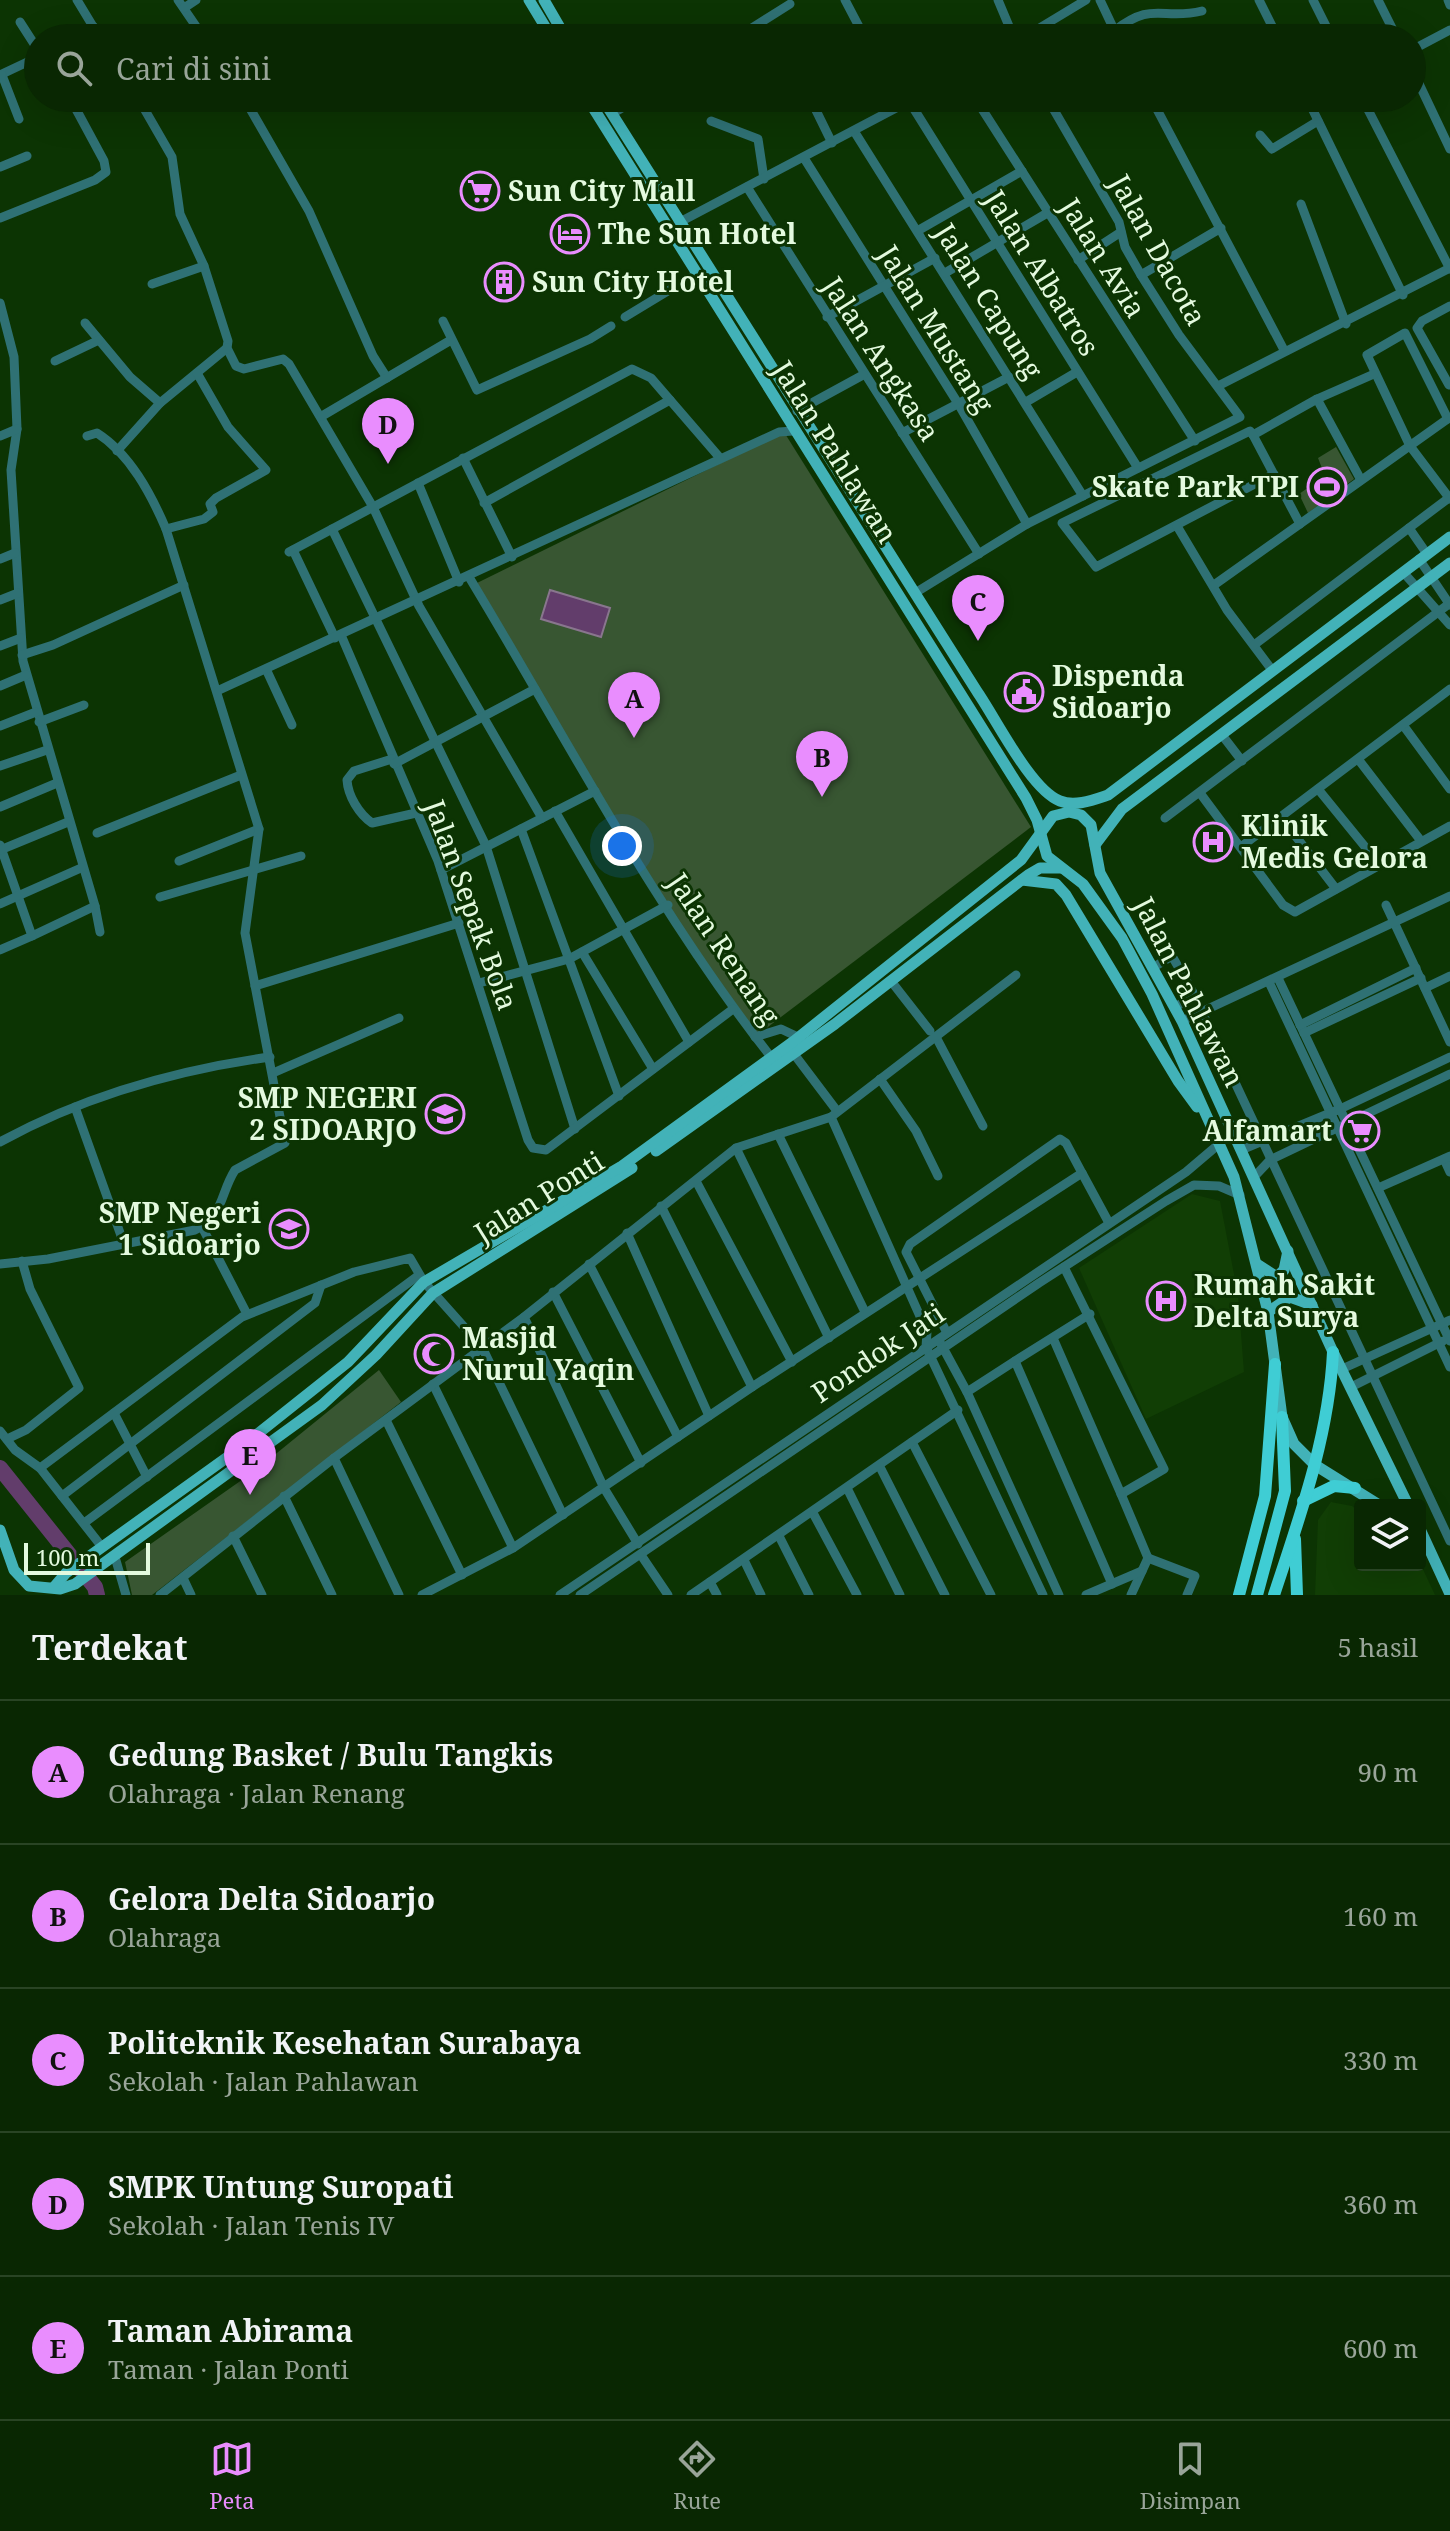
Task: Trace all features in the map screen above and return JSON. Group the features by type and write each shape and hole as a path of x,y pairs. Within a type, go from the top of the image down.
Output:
{"highway":[{"path":"1274,1595 1315,1465 1331,1397 1333,1352"},
{"path":"1239,1595 1266,1488 1275,1364"},
{"path":"1257,1595 1285,1491 1282,1417"},
{"path":"1303,1501 1334,1486 1355,1488"},
{"path":"1295,1531 1297,1595"}],"main road":[{"path":"529,0 544,24"},
{"path":"544,0 558,24"},
{"name":"Jalan Pahlawan","path":"595,112 620,154 636,167 678,223 802,409 915,593 1041,788 1057,800 1076,803 1108,795"},
{"name":"Jalan Pahlawan","path":"612,114 632,148 636,167 696,274 1026,798 1047,856 1066,868 1099,903 1152,994 1240,1195 1268,1312 1282,1417"},
{"path":"620,154 632,148"},
{"path":"1040,832 1058,814 1069,812 1081,815 1450,537"},
{"path":"1094,845 1122,809 1450,563"},
{"path":"1275,668 1291,681"},
{"name":"Jalan Pahlawan","path":"1081,815 1091,825 1097,864 1105,885 1182,1021 1333,1352 1405,1499"},
{"name":"Jalan Ponti","path":"43,1591 75,1584 102,1566 322,1405 376,1355 433,1293 501,1248 593,1195 794,1054 831,1019 1021,860 1040,832"},
{"name":"Jalan Ponti","path":"43,1591 97,1547 236,1451 348,1362 421,1278 622,1166 798,1037 891,981 1021,880 1040,868 1066,868"},
{"path":"1021,880 1056,884 1066,895 1178,1081 1212,1127"},
{"path":"1255,1263 1269,1275 1277,1277 1284,1270 1288,1250"},
{"path":"1268,1312 1290,1297 1313,1306"},
{"path":"1282,1417 1294,1444 1315,1465 1371,1499"},
{"path":"0,1530 7,1554 22,1580 43,1591"},
{"path":"1426,1544 1447,1595"},
{"path":"1426,1558 1447,1595"}],"street":[{"path":"77,0 92,24"},
{"path":"195,24 181,4 196,0"},
{"path":"845,0 858,24"},
{"path":"998,0 1008,24"},
{"path":"1046,24 1086,0"},
{"path":"1100,0 1111,24"},
{"path":"1259,0 1271,24"},
{"path":"1313,0 1325,24"},
{"path":"1378,0 1390,24"},
{"path":"758,24 790,4"},
{"path":"1123,24 1128,17 1155,6 1186,15 1202,11"},
{"path":"20,22 24,28"},
{"path":"1426,43 1450,30"},
{"path":"19,119 1,75 24,64"},
{"path":"1426,98 1450,149"},
{"path":"0,218 95,180 106,172 104,161 78,112"},
{"path":"146,112 172,157 180,214 204,266 228,341 227,348 240,368 275,360 289,364 373,507 417,601 542,818"},
{"path":"252,112 309,211 373,356 387,378"},
{"path":"817,112 832,143"},
{"path":"678,223 890,112"},
{"name":"Jalan Albatros","path":"919,112 1138,468"},
{"name":"Jalan Avia","path":"984,112 1195,441"},
{"name":"Jalan Dacota","path":"1055,112 1121,232 1141,275 1179,335 1240,417 1195,441"},
{"path":"1160,112 1284,350"},
{"path":"1314,112 1403,295"},
{"path":"1218,386 1284,350 1346,324 1450,268 1369,112"},
{"path":"711,121 756,136 764,179"},
{"path":"1260,135 1272,149 1318,121"},
{"name":"Jalan Capung","path":"854,131 919,230 1083,496"},
{"path":"0,167 27,156"},
{"name":"Jalan Mustang","path":"804,158 959,405 1027,524"},
{"path":"919,230 1022,171"},
{"name":"Jalan Angkasa","path":"747,187 863,375 979,554"},
{"path":"1301,204 1346,324"},
{"path":"945,273 1049,212"},
{"path":"1141,275 1221,228"},
{"path":"1078,260 1121,232"},
{"path":"827,317 935,258"},
{"path":"152,284 204,266"},
{"path":"625,317 696,274"},
{"path":"1435,393 1449,384 1417,328 1422,321 1450,306"},
{"path":"1,310 14,357 17,429 11,470 22,655 100,932"},
{"path":"443,321 477,390 590,339 611,326"},
{"path":"85,323 130,377 160,403"},
{"path":"1214,585 1361,480 1410,446 1449,418 1403,333 1367,355 1410,446 1450,498 1254,645"},
{"path":"55,361 99,340"},
{"path":"322,416 451,340"},
{"path":"117,451 160,403 227,348"},
{"path":"720,458 651,378 632,369 332,529 374,621 437,741 486,846 575,1129 733,1009"},
{"path":"1026,402 1077,372"},
{"path":"166,529 204,519 213,512 210,504 216,498 266,470 228,427 197,373"},
{"path":"1253,435 1317,399 1374,374"},
{"path":"802,409 863,375"},
{"path":"902,433 1009,377"},
{"path":"1317,399 1361,480"},
{"path":"484,503 670,400"},
{"path":"779,432 785,417"},
{"path":"0,436 17,429"},
{"path":"217,691 459,582 720,458 779,432 793,431"},
{"path":"1274,474 1096,567 1062,523 1250,431 1274,474 1300,524"},
{"path":"0,1264 124,1244 202,1227 223,1204 235,1170 285,1143 245,933 259,829 166,529 150,492 117,451 97,433 87,436"},
{"path":"915,593 1027,524 1195,441"},
{"path":"463,458 512,557"},
{"path":"0,474 11,470"},
{"path":"418,483 459,582"},
{"path":"0,514 13,508"},
{"path":"1177,526 1227,610 1275,668"},
{"path":"1165,818 1450,604 1431,577 1409,528"},
{"name":"Jalan Sepak Bola","path":"332,529 291,551 338,636 441,870 528,1140 533,1148 546,1150 575,1129"},
{"path":"0,559 15,553"},
{"path":"1403,572 1450,625"},
{"name":"Jalan Renang","path":"469,577 595,791 733,1009 771,1057"},
{"path":"22,655 53,645 184,585"},
{"path":"0,600 18,593"},
{"path":"0,646 21,638"},
{"path":"266,669 292,725"},
{"path":"0,686 26,675"},
{"path":"416,813 372,823 364,818 347,787 347,780 354,771 393,761 535,689"},
{"path":"1243,845 1450,689"},
{"path":"0,726 84,705"},
{"path":"1403,725 1450,789"},
{"path":"1222,735 1242,761"},
{"path":"1,762 47,750"},
{"path":"1358,759 1421,841"},
{"path":"97,833 241,775"},
{"path":"0,807 57,783"},
{"path":"1318,789 1379,864"},
{"path":"441,870 595,791"},
{"path":"1202,792 1289,911 1300,910 1450,826"},
{"path":"555,811 689,1042"},
{"path":"1281,817 1336,889"},
{"path":"32,936 1,848 68,822"},
{"path":"179,861 259,829"},
{"path":"521,829 619,1096"},
{"path":"160,897 301,856"},
{"path":"0,904 81,868"},
{"path":"1182,1021 1450,896"},
{"path":"479,983 525,968 569,959 668,905"},
{"path":"1386,905 1450,1042"},
{"path":"0,950 95,906"},
{"path":"255,986 459,923"},
{"path":"582,952 653,1069"},
{"path":"1154,967 1172,956 1195,996 1175,1007"},
{"path":"1302,1029 1416,968"},
{"path":"160,1595 284,1496 524,1317 736,1148 834,1114 933,1034 1016,975"},
{"path":"1302,1029 1423,983 1450,976"},
{"path":"1274,980 1302,1029 1335,1111"},
{"path":"1274,980 1342,1126 1441,1324"},
{"path":"891,981 933,1034 983,1126"},
{"path":"1202,1012 1450,1541"},
{"path":"273,1073 399,1018"},
{"path":"755,1037 781,1029 798,1037"},
{"path":"794,1054 834,1114 905,1287 927,1332 926,1347 1045,1595 1058,1593 945,1349 943,1336 906,1252 910,1244 1060,1139 1066,1143 1109,1223"},
{"path":"0,1142 75,1107 182,1071 270,1057"},
{"path":"1241,1150 1335,1111 1450,1057"},
{"path":"1254,1177 1270,1160 1450,1074"},
{"path":"880,1079 916,1131 938,1176"},
{"path":"75,1107 124,1244"},
{"path":"1342,1126 1378,1188 1441,1324 1447,1340 1450,1367"},
{"path":"778,1134 865,1312"},
{"name":"Pondok Jati","path":"580,1595 638,1544 1186,1172 1219,1144"},
{"path":"736,1148 829,1338"},
{"path":"1378,1188 1447,1158 1450,1172"},
{"path":"1186,1172 1194,1185 1219,1186 1240,1195"},
{"path":"422,1595 513,1548 865,1312 1082,1173"},
{"path":"696,1181 792,1362"},
{"name":"Pondok Jati","path":"560,1595 641,1555 1064,1267 1194,1185"},
{"path":"661,1206 752,1387"},
{"path":"202,1227 247,1314"},
{"path":"627,1233 709,1416"},
{"path":"40,1468 247,1314 354,1272 410,1258 433,1293 482,1347 563,1515"},
{"path":"22,1261 30,1289 79,1388 38,1422 3,1435 22,1456 40,1468 86,1526 97,1547"},
{"path":"589,1264 678,1437"},
{"path":"1064,1267 1090,1314 1164,1469 1121,1494"},
{"path":"86,1526 147,1477 421,1278"},
{"path":"62,1496 315,1303 321,1285"},
{"path":"553,1292 641,1463"},
{"path":"967,1392 1090,1314"},
{"path":"524,1317 604,1488 638,1544"},
{"path":"1342,1369 1441,1324"},
{"path":"927,1332 943,1336"},
{"path":"1053,1338 1148,1558 1195,1576 1187,1595"},
{"path":"1351,1387 1447,1340"},
{"path":"1015,1361 1112,1584"},
{"path":"433,1384 513,1548"},
{"path":"691,1595 848,1490 958,1410"},
{"path":"114,1413 147,1477"},
{"path":"386,1420 462,1575"},
{"path":"912,1442 991,1595"},
{"path":"334,1458 399,1595"},
{"path":"880,1467 945,1595"},
{"path":"848,1490 900,1595"},
{"path":"284,1496 332,1595"},
{"path":"813,1513 857,1595"},
{"path":"233,1536 262,1595"},
{"path":"779,1536 809,1595"},
{"path":"641,1555 668,1595"},
{"path":"115,1557 126,1595"},
{"path":"1131,1595 1148,1558"},
{"path":"744,1560 761,1595"},
{"path":"1086,1595 1142,1571"},
{"path":"183,1578 191,1595"},
{"path":"710,1582 717,1595"}],"shaded area":[{"path":"784,432 1031,827 756,1036 733,1009 595,791 477,583"},
{"name":"Skate Park TPI","path":"1336,447 1354,479 1308,513 1299,494 1325,476 1318,458"},
{"path":"550,590 610,608 601,637 541,619"},
{"name":"Rumah Sakit Delta Surya","path":"1192,1194 1220,1201 1238,1295 1244,1372 1146,1419 1079,1268"},
{"path":"379,1370 401,1402 152,1595 132,1595 125,1562 256,1470"},
{"path":"1331,1502 1352,1506 1354,1571 1424,1571 1435,1595 1315,1595 1318,1520"}],"waterway":[{"path":"0,1468 95,1587 97,1595"}],"place":[{"name":"Sun City Mall","path":"480,191"},
{"name":"The Sun Hotel","path":"570,234"},
{"name":"Sun City Hotel","path":"504,282"},
{"name":"SMPK Untung Suropati","path":"388,464"},
{"name":"Skate Park TPI","path":"1327,487"},
{"name":"Politeknik Kesehatan Surabaya","path":"978,641"},
{"name":"Dispenda Sidoarjo","path":"1024,692"},
{"name":"Gedung Basket / Bulu Tangkis","path":"634,738"},
{"name":"Gelora Delta Sidoarjo","path":"822,797"},
{"name":"Klinik Medis Gelora","path":"1213,842"},
{"name":"SMP NEGERI 2 SIDOARJO","path":"445,1114"},
{"name":"Alfamart","path":"1360,1131"},
{"name":"SMP Negeri 1 Sidoarjo","path":"289,1229"},
{"name":"Rumah Sakit Delta Surya","path":"1166,1301"},
{"name":"Masjid Nurul Yaqin","path":"434,1354"},
{"name":"Taman Abirama","path":"250,1495"}]}
